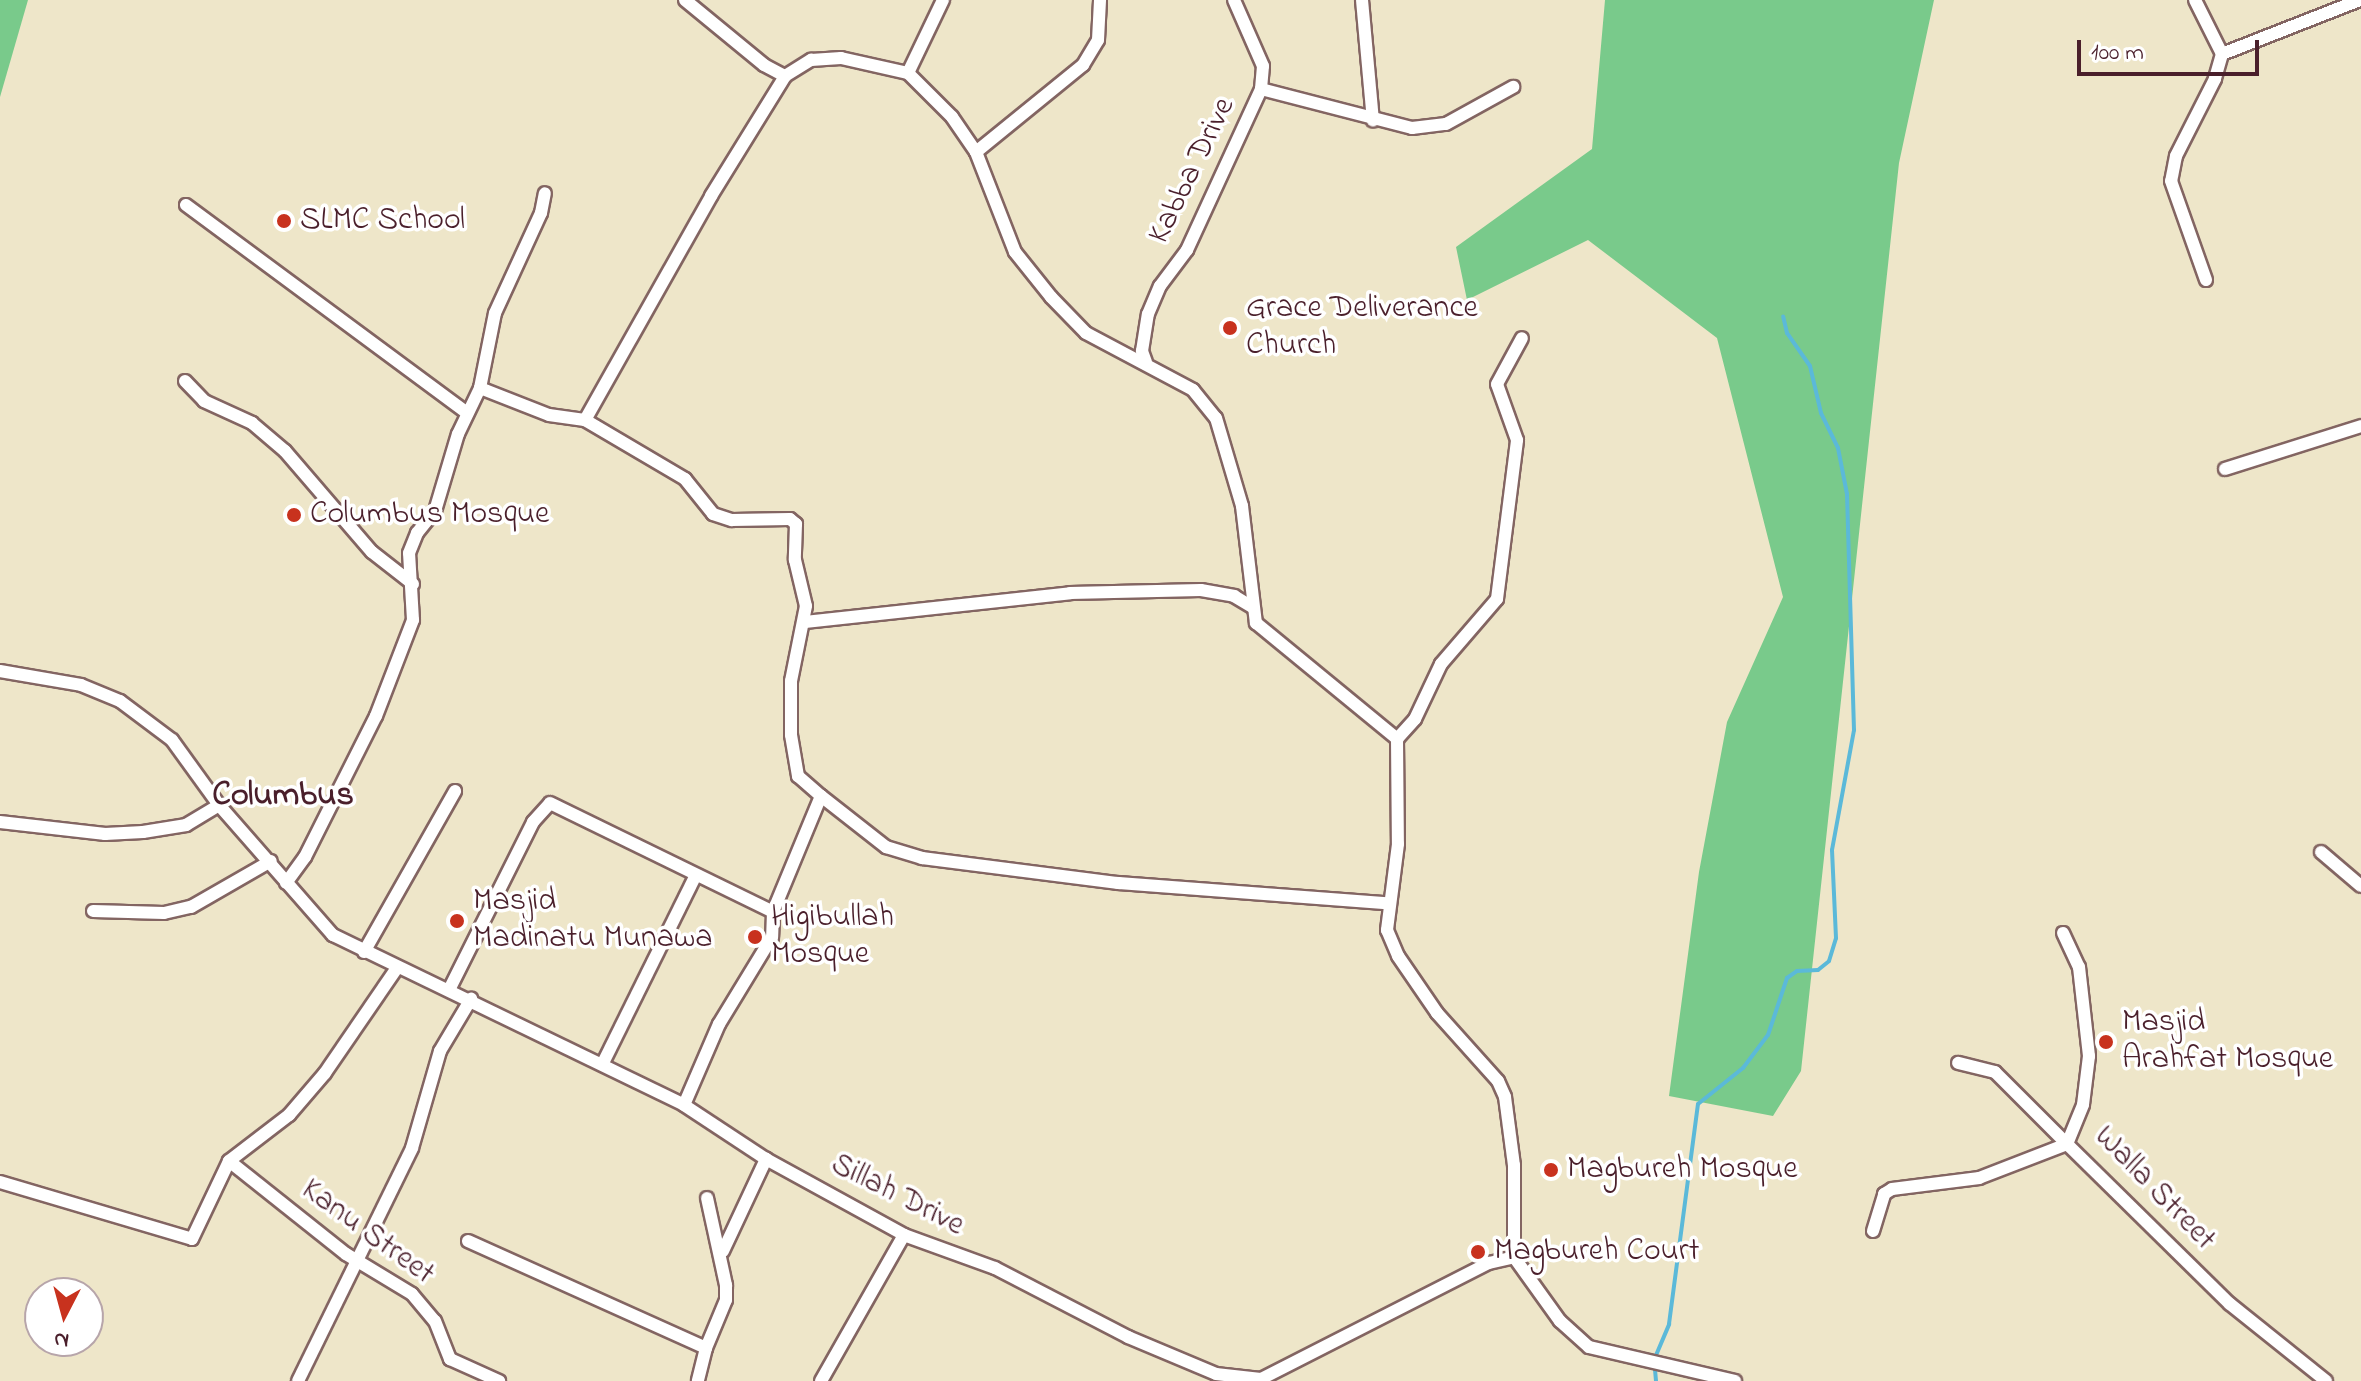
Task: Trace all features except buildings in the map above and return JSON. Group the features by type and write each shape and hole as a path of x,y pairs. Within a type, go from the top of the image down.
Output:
{"street":[{"path":"685,0 754,58 785,76"},
{"path":"908,73 943,0"},
{"path":"976,152 1083,65 1098,40 1100,0"},
{"name":"Kabba Drive","path":"1146,362 1142,351 1148,314 1160,286 1187,250 1261,89 1263,66 1234,0"},
{"path":"1362,0 1373,120"},
{"path":"2195,0 2222,54 2215,79 2176,156 2171,181 2206,280"},
{"path":"2222,54 2360,0"},
{"path":"585,420 711,196 785,76 811,60 841,58 908,73 945,108 976,152 1015,252 1051,297 1086,333 1146,362 1193,390 1225,438 1242,506 1252,607 1268,638 1325,675 1397,739"},
{"path":"1261,89 1412,128 1446,124 1513,87"},
{"path":"286,883 305,857 376,716 413,620 409,553 417,533 435,511 467,413 480,388 495,313 541,213 545,193"},
{"path":"186,205 467,413"},
{"path":"1522,338 1497,384 1517,440 1497,599 1441,664 1415,719 1397,739 1398,844 1387,903 1387,930 1398,956 1437,1013 1498,1081 1505,1097 1514,1165 1514,1257 1580,1341 1646,1361 1735,1381"},
{"path":"185,381 204,401 252,423 285,451 372,552 413,584"},
{"path":"480,388 549,415 585,420 685,479 713,514 732,520 774,517 796,524 795,560 805,622 794,659 790,710 798,776 886,847 922,858 1118,883 1387,903"},
{"path":"2225,469 2361,426"},
{"path":"805,622 1070,593 1201,590 1234,596 1252,607"},
{"name":"Sillah Drive","path":"0,671 81,685 120,701 172,740 219,805 333,935 397,968 450,988 684,1105 766,1159 904,1235 995,1268 1128,1337 1198,1366 1244,1380 1262,1380 1489,1263 1514,1257"},
{"path":"364,952 455,791"},
{"path":"684,1105 719,1024 745,975 766,949 773,912 821,796"},
{"path":"450,988 533,822 550,803 695,877 773,912"},
{"path":"0,822 105,834 143,832 186,825 219,805"},
{"path":"2321,852 2361,886"},
{"path":"93,911 164,913 191,907 271,861"},
{"path":"603,1063 695,877"},
{"name":"Walla Street","path":"2063,933 2082,984 2089,1056 2083,1105 2067,1144 2230,1304 2326,1381"},
{"path":"0,1182 192,1239 229,1161 289,1115 325,1073 397,968"},
{"path":"298,1381 412,1148 440,1051 471,999"},
{"path":"1873,1231 1884,1194 1892,1189 1979,1178 2067,1144 1995,1072 1958,1063"},
{"path":"723,1251 766,1159"},
{"name":"Kanu Street","path":"229,1161 425,1307 450,1359 499,1381"},
{"path":"698,1381 706,1348 726,1300 723,1251 709,1219 707,1198"},
{"path":"821,1381 904,1235"},
{"path":"468,1241 706,1348"},
{"path":"1195,1381 1198,1366"}],"green space":[{"path":"0,0 28,0 0,97"},
{"path":"1605,0 1934,0 1899,163 1801,1071 1773,1116 1669,1096 1699,872 1727,722 1783,597 1717,338 1588,240 1467,300 1456,247 1592,149"}],"waterway":[{"path":"1656,1381 1654,1360 1669,1324 1698,1104 1743,1068 1768,1035 1787,978 1797,971 1818,970 1829,961 1836,938 1832,850 1854,730 1847,494 1838,448 1821,413 1810,366 1787,333 1783,316"}],"place":[{"name":"SLMC School","path":"284,221"},
{"name":"Grace Deliverance Church","path":"1230,328"},
{"name":"Columbus Mosque","path":"294,515"},
{"name":"Masjid Madinatu Munawa","path":"457,921"},
{"name":"Higibullah Mosque","path":"755,937"},
{"name":"Masjid Arahfat Mosque","path":"2106,1042"},
{"name":"Magbureh Mosque","path":"1551,1170"},
{"name":"Magbureh Court","path":"1478,1252"}],"district":[{"name":"Columbus","path":"283,797"}]}
